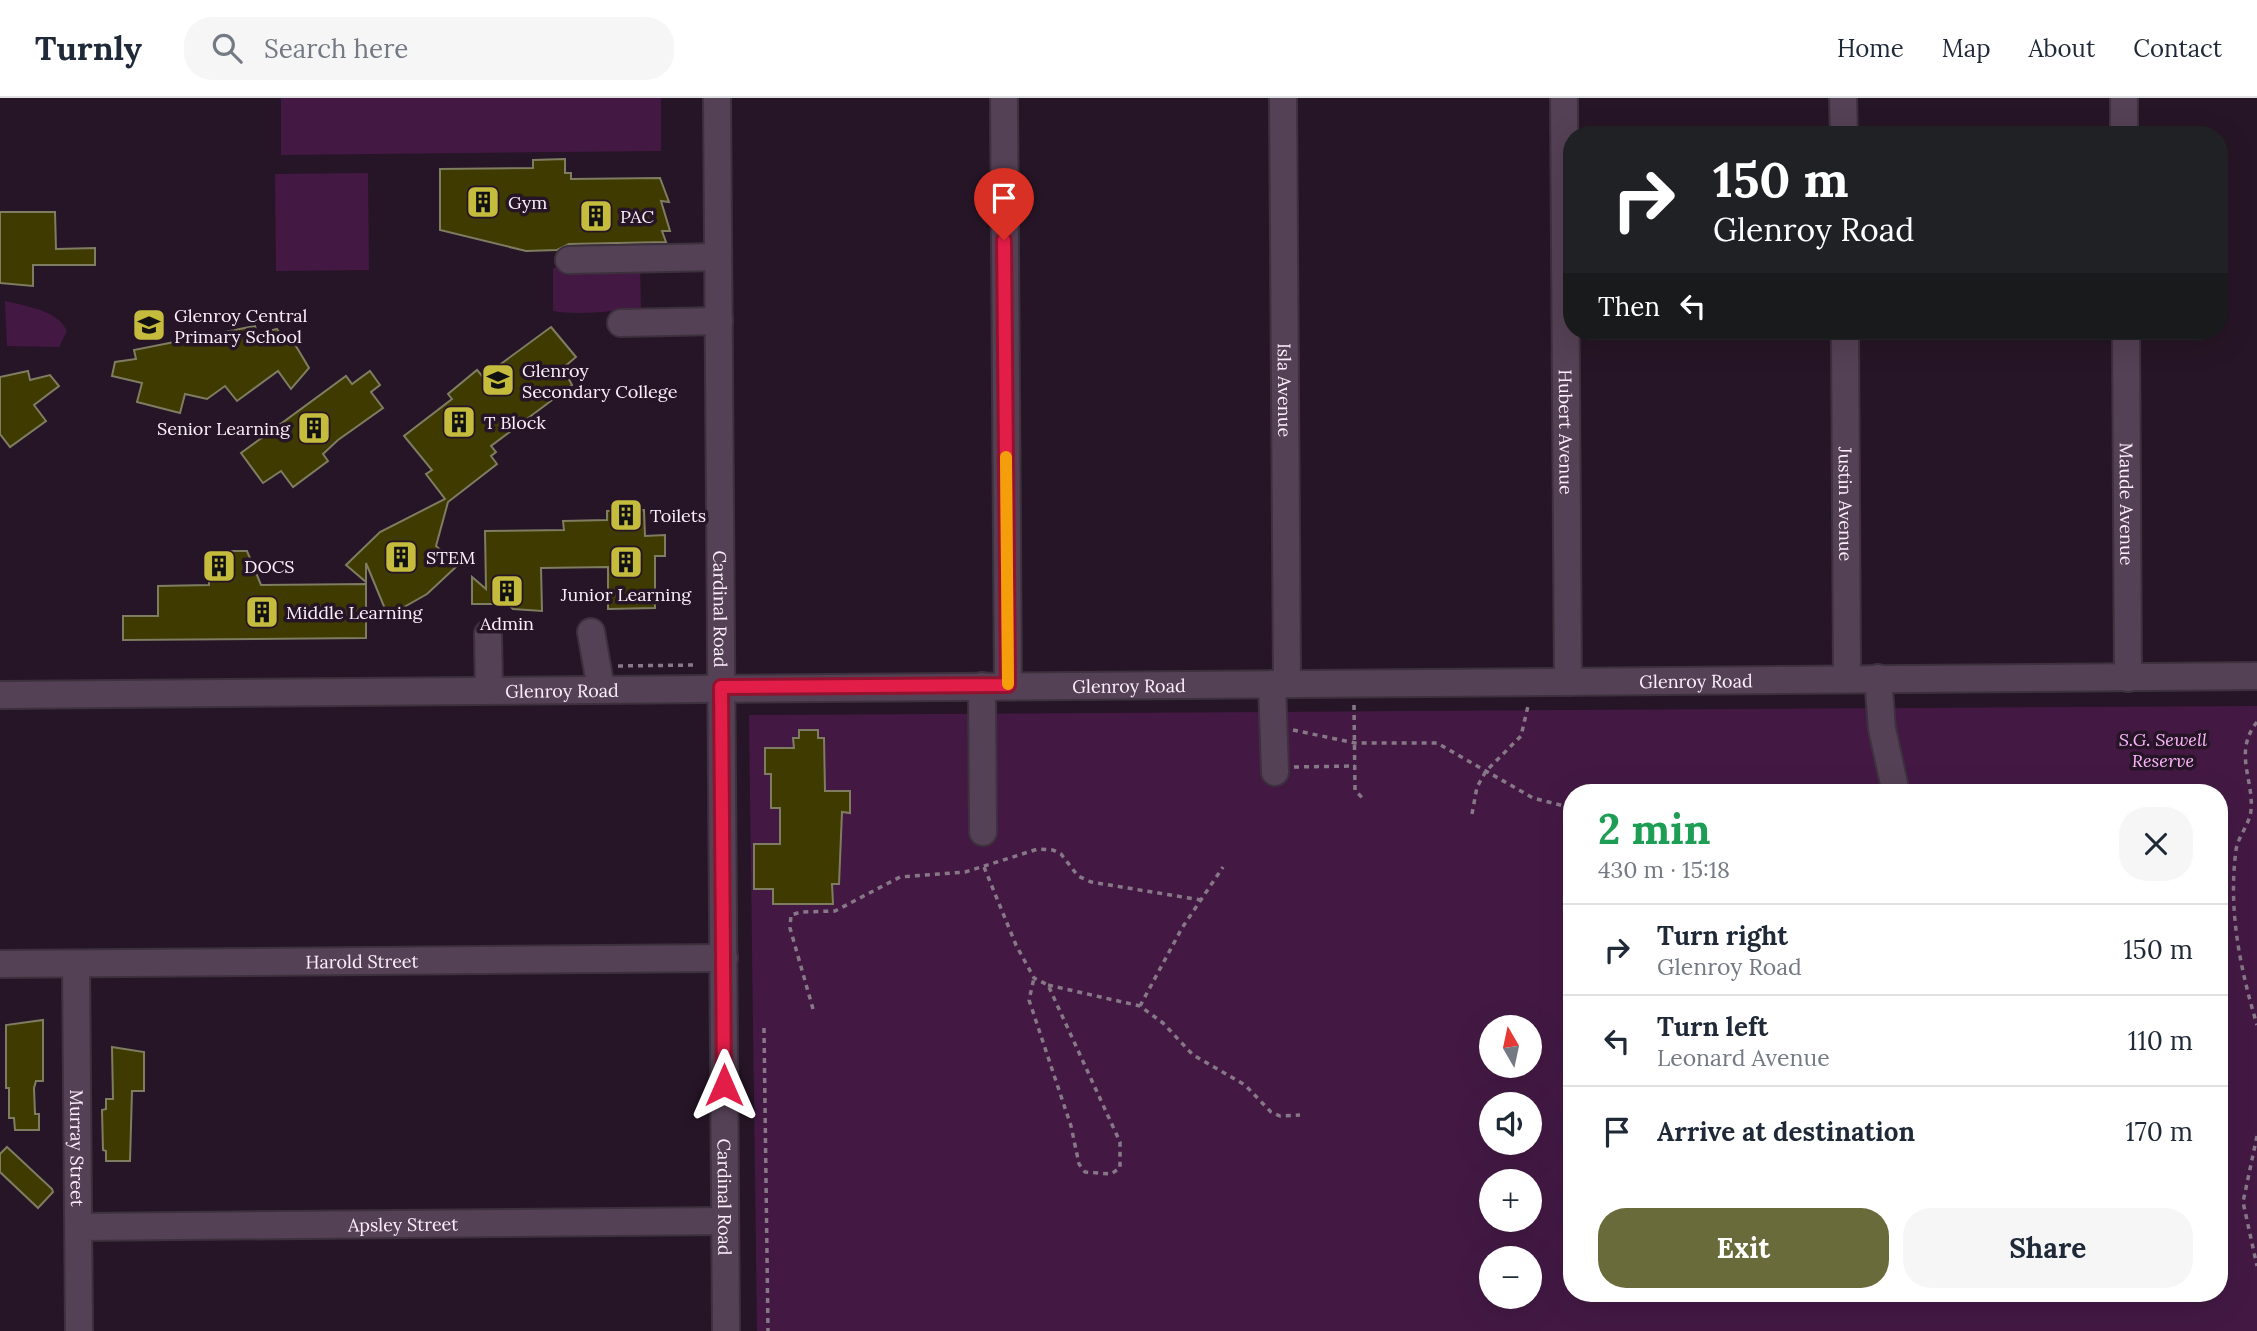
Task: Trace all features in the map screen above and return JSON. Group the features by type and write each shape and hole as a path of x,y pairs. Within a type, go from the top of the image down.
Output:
{"street":[{"name":"Cardinal Road","path":"717,98 726,1331"},
{"path":"983,832 995,686 1003,98"},
{"name":"Isla Avenue","path":"1275,769 1273,726 1280,684 1283,98"},
{"name":"Hubert Avenue","path":"1563,98 1563,126"},
{"path":"1843,98 1844,126"},
{"path":"2124,98 2124,126"},
{"path":"569,260 718,257"},
{"path":"621,323 719,321"},
{"name":"Hubert Avenue","path":"1565,340 1568,682"},
{"name":"Justin Avenue","path":"1845,340 1847,678"},
{"name":"Maude Avenue","path":"2126,340 2128,678"},
{"path":"591,632 599,677"},
{"path":"488,634 489,690"},
{"name":"Glenroy Road","path":"0,695 489,690 599,677 693,688 2257,676"},
{"path":"1878,678 1882,729 1894,784"},
{"name":"Harold Street","path":"0,964 723,958"},
{"name":"Murray Street","path":"76,964 79,1331"},
{"name":"Apsley Street","path":"79,1227 725,1221"}],"path":[{"path":"599,677 693,665 693,688"},
{"path":"1354,684 1355,790 1365,801"},
{"path":"1472,814 1477,787 1486,771 1517,742 1528,706"},
{"path":"2257,722 2249,736 2245,759 2251,814 2236,845 2234,880 2239,955 2257,1025"},
{"path":"1273,726 1354,743 1437,743 1533,798 1563,806"},
{"path":"1275,769 1355,766"},
{"path":"813,1009 790,928 790,915 835,911 900,877 984,867 1038,849 1053,850 1069,861 1078,876 1091,882 1201,901"},
{"path":"984,867 1034,978 1029,1000 1071,1126 1079,1164 1085,1172 1111,1174 1120,1168 1120,1142 1048,985"},
{"path":"1140,1006 1182,928 1223,867"},
{"path":"1034,978 1048,985 1140,1006 1163,1023 1193,1055 1245,1085 1271,1112 1280,1116 1300,1115"},
{"path":"764,1028 768,1331"},
{"path":"2257,1136 2244,1202 2257,1266"}],"green space":[{"path":"281,98 661,98 661,151 281,155"},
{"path":"368,173 369,270 276,271 275,174"},
{"path":"640,266 641,309 586,313 553,311 553,268"},
{"path":"5,301 40,310 56,318 67,331 59,347 7,346"},
{"name":"S.G. Sewell Reserve","path":"2257,706 2257,1331 757,1331 749,715"}],"building":[{"name":"PAC","path":"565,159 565,173 571,173 571,179 660,178 669,202 661,201 670,231 662,231 666,242 569,244 557,250 526,251 440,230 440,169 533,168 533,160"},
{"path":"0,212 55,212 56,249 95,248 95,265 33,265 33,286 0,283"},
{"path":"255,326 257,334 277,329 284,339 290,336 309,368 291,389 278,371 237,401 225,386 207,399 185,394 180,413 137,402 142,383 112,376 115,362 136,359 134,350"},
{"path":"551,327 576,357 563,368 572,385 491,446 496,452 491,456 497,464 448,502 436,546 458,565 427,594 388,616 366,563 366,582 346,565 380,532 445,499 426,474 432,470 404,436 452,399 448,394 477,370 483,377"},
{"path":"28,371 30,380 50,375 59,386 34,405 46,421 10,447 0,434 0,377"},
{"name":"Senior Learning","path":"370,371 380,385 371,392 383,408 338,440 323,454 328,461 293,487 281,471 263,483 241,453 346,376 352,384"},
{"path":"644,510 645,536 665,535 665,556 655,556 655,608 608,609 608,567 541,568 542,611 513,609 508,604 472,604 472,577 486,589 485,531 564,530 563,521 607,520 607,511"},
{"name":"Middle Learning","path":"209,551 247,551 261,585 366,584 366,638 123,640 123,616 158,616 158,586 209,585"},
{"path":"799,730 818,730 818,738 824,738 825,791 850,791 850,813 842,812 839,884 832,884 833,904 773,904 773,889 754,889 754,844 780,844 780,808 771,808 771,774 765,774 765,748 794,748 793,738 799,738"},
{"path":"43,1020 43,1081 36,1081 34,1088 39,1130 15,1130 14,1118 9,1118 9,1088 6,1088 6,1025"},
{"path":"112,1047 144,1052 144,1091 132,1091 130,1161 106,1161 106,1151 103,1150 102,1110 106,1109 106,1099 113,1099"},
{"path":"7,1147 52,1189 53,1192 38,1208 0,1172 0,1154"}],"slow traffic":[{"path":"1006,457 1008,684"}],"place":[{"name":"Gym","path":"483,202"},
{"name":"PAC","path":"596,216"},
{"name":"Glenroy Central Primary School","path":"149,325"},
{"name":"Glenroy Secondary College","path":"498,380"},
{"name":"T Block","path":"459,422"},
{"name":"Senior Learning","path":"314,428"},
{"name":"Toilets","path":"626,515"},
{"name":"STEM","path":"401,557"},
{"name":"Junior Learning","path":"626,562"},
{"name":"DOCS","path":"219,566"},
{"name":"Admin","path":"507,591"},
{"name":"Middle Learning","path":"262,612"}],"route":[{"path":"724,1085 721,687 1008,685 1004,240"}]}
